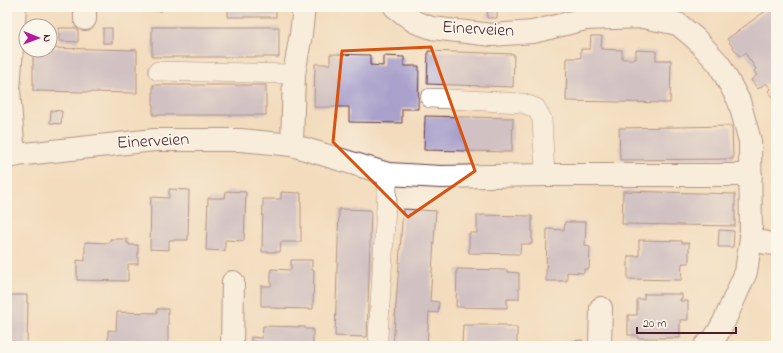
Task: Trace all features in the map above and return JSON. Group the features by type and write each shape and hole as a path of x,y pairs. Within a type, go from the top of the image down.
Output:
{"street":[{"name":"Einerveien","path":"15,7 8,90 11,156 154,140 242,140 292,145 388,174 441,177 545,175 751,175"},
{"path":"292,145 294,74 304,7"},
{"name":"Einerveien","path":"395,7 415,22 432,28 492,35 532,32 585,19 643,17 678,24 696,39 719,64 739,101 750,141 751,238 746,272 723,324 714,339 705,346"},
{"path":"751,238 766,243 776,244"},
{"path":"232,346 234,282"},
{"path":"600,346 601,308"}],"lane":[{"path":"158,71 294,74"},
{"path":"430,98 522,103 536,108 542,118 545,175"},
{"path":"378,337 388,174"}],"highlighted area":[{"path":"431,47 475,171 408,217 333,142 342,51"}],"building":[{"path":"119,7 163,7 162,11 119,10"},
{"path":"228,7 276,7 276,17 228,17"},
{"path":"488,7 497,7 497,18 487,18"},
{"path":"771,7 776,14 776,95 773,97 768,91 771,89 766,83 758,89 751,80 757,75 754,71 756,69 745,53 740,57 727,39"},
{"path":"152,27 279,27 279,57 152,57"},
{"path":"59,28 78,28 78,42 59,41"},
{"path":"103,28 112,28 112,43 103,43"},
{"path":"591,36 602,36 601,49 622,50 622,59 636,59 636,50 656,51 656,60 671,60 670,103 566,101 567,58 581,58 581,49 590,49"},
{"path":"58,48 137,50 137,93 33,91 33,58 58,58"},
{"path":"428,51 514,54 513,87 427,84"},
{"path":"330,54 370,55 370,65 383,66 383,56 404,57 404,66 419,66 418,109 402,109 402,123 349,122 349,107 314,107 315,64 330,64"},
{"path":"153,85 266,85 266,115 153,115"},
{"path":"51,110 62,111 61,124 50,123"},
{"path":"425,116 513,118 512,152 424,150"},
{"path":"732,126 733,159 620,160 619,128"},
{"path":"169,189 189,190 188,240 169,240 169,250 150,249 151,197 169,198"},
{"path":"226,191 246,192 244,241 225,240 225,251 206,250 208,198 225,198"},
{"path":"623,191 735,194 735,226 622,224"},
{"path":"281,192 301,193 301,242 281,242 280,252 262,252 263,199 281,199"},
{"path":"339,209 371,210 367,337 335,336"},
{"path":"403,209 436,211 430,301 439,302 438,313 429,312 427,346 393,346"},
{"path":"477,215 532,216 532,244 521,244 520,254 469,253 469,233 477,233"},
{"path":"565,222 586,222 585,246 590,247 589,269 584,269 584,273 567,272 567,281 546,281 547,229 564,230"},
{"path":"719,230 734,231 733,247 718,247"},
{"path":"110,239 127,239 127,243 129,243 129,245 138,245 138,264 128,264 128,281 77,280 77,260 85,261 85,242 110,243"},
{"path":"639,240 682,241 682,243 689,243 689,263 682,263 681,280 628,279 628,256 639,256"},
{"path":"291,260 312,260 312,270 314,270 313,309 271,308 271,306 261,306 261,286 271,286 271,269 291,270"},
{"path":"457,269 507,270 507,272 519,273 519,299 507,299 507,308 456,307"},
{"path":"644,294 682,294 682,299 680,299 680,301 688,301 688,320 680,320 680,338 637,338 637,335 628,335 628,315 637,315 637,299 644,299"},
{"path":"8,295 27,295 27,346 7,346"},
{"path":"157,309 168,309 168,346 108,346 108,330 116,331 117,312 157,313"},
{"path":"463,325 506,325 506,327 517,327 517,346 455,346 455,343 462,343"},
{"path":"263,326 305,327 305,329 313,329 313,346 251,346 251,337 262,338"},
{"path":"582,340 582,346 570,346 570,341"}]}
